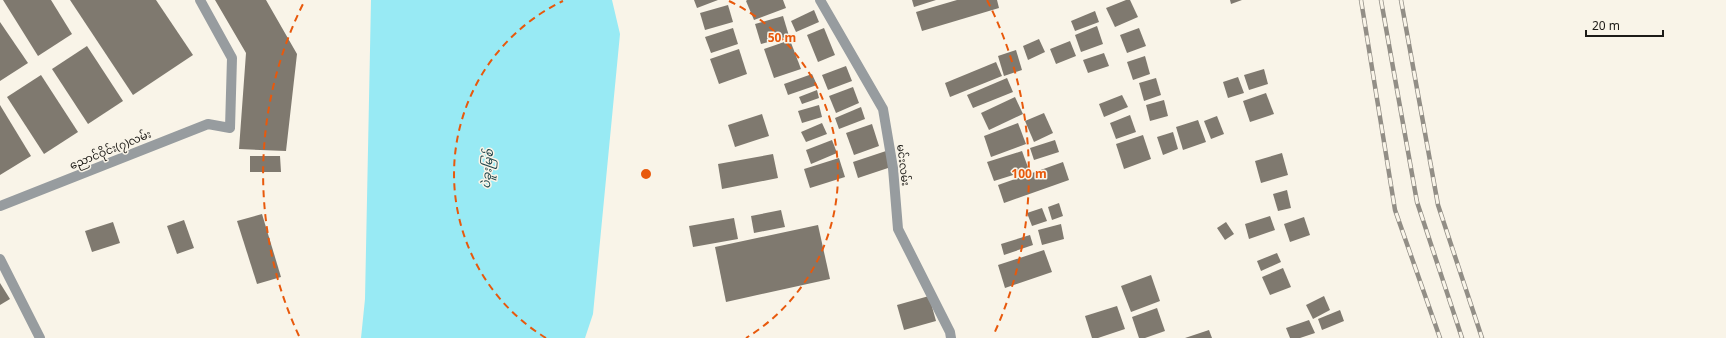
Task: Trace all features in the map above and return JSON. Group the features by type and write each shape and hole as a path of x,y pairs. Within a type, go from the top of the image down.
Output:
{"street":[{"name":"ညောင်ဝိုင်း(၇)လမ်း","path":"0,206 208,124 230,128 232,58 200,0"},
{"name":"မင်းလမ်း","path":"820,0 883,109 893,168 898,230 950,332 951,338"},
{"path":"0,259 40,338"}],"water":[{"name":"ပဲခူးမြစ်","path":"371,0 612,0 620,34 593,314 585,338 361,338 365,299"}],"building":[{"path":"3,0 51,0 72,34 38,56"},
{"path":"70,0 156,0 193,55 133,95"},
{"path":"215,0 266,0 297,54 286,151 239,149 246,53"},
{"path":"694,0 718,0 697,8"},
{"path":"783,0 786,8 754,20 746,1"},
{"path":"912,0 936,0 914,7"},
{"path":"957,0 997,0 999,8 922,31 916,12"},
{"path":"1126,0 1130,0 1138,17 1115,27 1106,8"},
{"path":"1230,0 1242,0 1231,4"},
{"path":"728,5 733,22 705,30 700,13"},
{"path":"814,10 819,22 796,32 791,21"},
{"path":"1095,11 1099,22 1075,31 1071,21"},
{"path":"783,16 789,36 761,44 755,24"},
{"path":"0,22 28,63 0,81"},
{"path":"1097,26 1103,44 1081,52 1075,35"},
{"path":"733,28 738,44 711,53 705,37"},
{"path":"824,28 835,55 818,62 807,35"},
{"path":"1139,28 1146,46 1127,53 1120,35"},
{"path":"1039,39 1045,52 1028,60 1023,46"},
{"path":"790,40 801,69 774,78 764,49"},
{"path":"1070,41 1076,56 1056,64 1050,49"},
{"path":"87,46 123,101 88,124 52,69"},
{"path":"739,49 747,74 719,84 710,59"},
{"path":"1016,50 1022,70 1004,76 998,56"},
{"path":"1104,53 1109,66 1088,73 1083,60"},
{"path":"1145,56 1150,74 1133,80 1127,62"},
{"path":"996,62 1002,76 950,97 945,83"},
{"path":"846,66 852,81 828,90 822,75"},
{"path":"1264,69 1268,84 1249,90 1244,75"},
{"path":"812,74 817,85 788,95 784,84"},
{"path":"41,75 78,132 44,154 7,97"},
{"path":"1238,77 1244,93 1228,98 1223,82"},
{"path":"1007,78 1013,92 973,108 967,95"},
{"path":"1156,78 1161,95 1144,101 1139,83"},
{"path":"853,87 859,103 836,113 829,96"},
{"path":"817,90 819,98 802,104 799,97"},
{"path":"1266,93 1274,114 1250,122 1243,101"},
{"path":"1122,95 1128,107 1104,117 1099,104"},
{"path":"1015,97 1023,114 989,130 981,113"},
{"path":"1164,100 1168,116 1150,121 1146,105"},
{"path":"0,105 31,156 0,175"},
{"path":"819,105 822,117 802,123 798,111"},
{"path":"861,107 865,119 839,129 835,118"},
{"path":"1044,113 1053,133 1034,142 1025,121"},
{"path":"762,114 769,136 735,147 728,125"},
{"path":"1130,115 1136,132 1116,139 1110,123"},
{"path":"1217,116 1224,134 1211,139 1204,121"},
{"path":"1198,120 1206,142 1183,150 1176,127"},
{"path":"822,123 827,134 806,142 801,132"},
{"path":"1018,123 1026,144 991,157 984,136"},
{"path":"872,124 879,146 854,155 846,133"},
{"path":"1173,132 1178,149 1163,155 1157,137"},
{"path":"1143,135 1151,159 1124,169 1116,144"},
{"path":"832,140 837,153 811,164 806,150"},
{"path":"1055,140 1059,152 1034,160 1030,148"},
{"path":"886,151 891,167 858,178 853,162"},
{"path":"1022,151 1029,170 994,181 987,162"},
{"path":"1282,153 1288,175 1261,183 1255,161"},
{"path":"773,154 778,178 722,189 718,164"},
{"path":"250,156 280,156 281,172 250,172"},
{"path":"839,158 845,177 810,188 804,169"},
{"path":"1063,162 1069,180 1004,203 998,185"},
{"path":"1287,190 1291,208 1278,211 1273,194"},
{"path":"1059,203 1063,216 1052,220 1048,207"},
{"path":"1042,208 1047,221 1032,226 1027,213"},
{"path":"781,210 785,227 754,233 751,216"},
{"path":"262,214 281,277 257,284 237,221"},
{"path":"1270,216 1275,230 1249,239 1245,224"},
{"path":"1304,217 1310,235 1290,242 1284,224"},
{"path":"734,218 738,239 693,247 689,226"},
{"path":"184,220 194,248 177,254 167,226"},
{"path":"113,222 120,243 92,252 85,231"},
{"path":"1226,222 1234,234 1225,240 1217,228"},
{"path":"1061,224 1064,239 1042,245 1038,230"},
{"path":"818,225 830,279 726,302 715,247"},
{"path":"1030,235 1033,245 1004,255 1001,244"},
{"path":"1044,250 1052,272 1005,288 998,265"},
{"path":"1277,253 1281,262 1261,271 1257,261"},
{"path":"1283,268 1291,287 1270,295 1262,277"},
{"path":"1151,275 1160,301 1131,312 1121,286"},
{"path":"0,283 10,299 0,305"},
{"path":"929,296 936,321 904,330 897,305"},
{"path":"1324,296 1330,310 1313,319 1306,305"},
{"path":"1117,306 1125,329 1098,338 1092,338 1085,316"},
{"path":"1157,308 1165,331 1145,338 1139,338 1132,317"},
{"path":"1340,310 1344,321 1322,330 1318,319"},
{"path":"1309,320 1315,333 1300,338 1290,338 1286,328"},
{"path":"1209,330 1212,338 1185,338"}],"railway":[{"path":"1361,0 1395,210 1440,338"},
{"path":"1381,0 1417,202 1462,338"},
{"path":"1401,0 1438,205 1482,338"}]}
